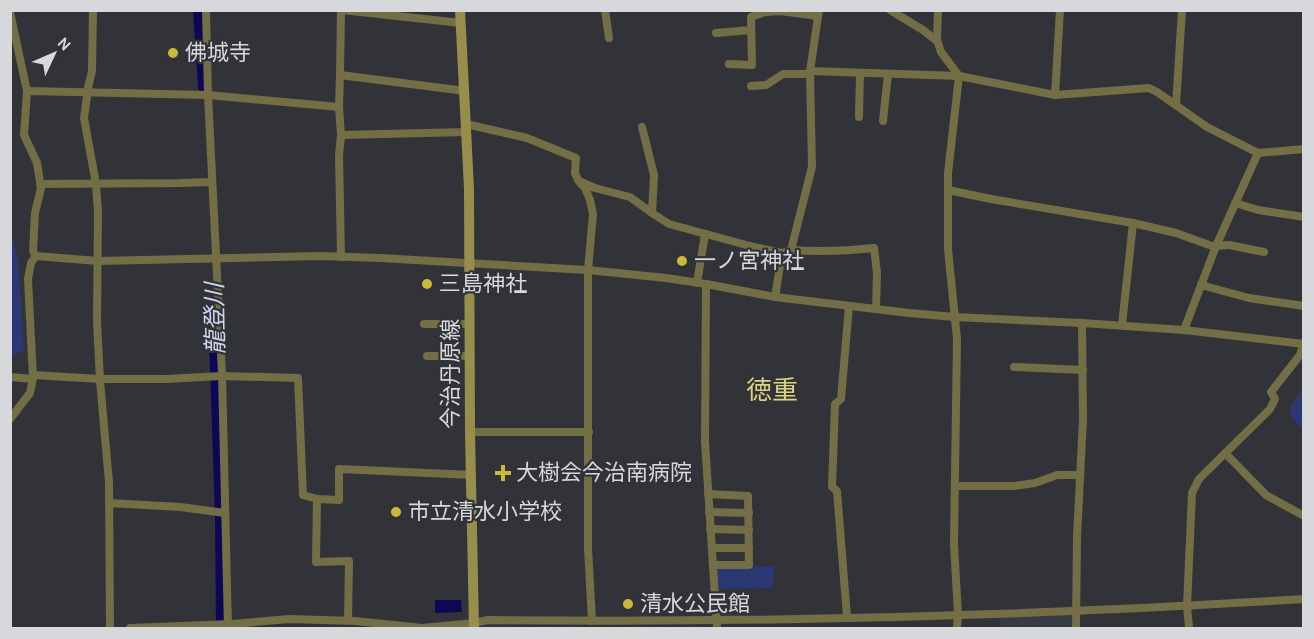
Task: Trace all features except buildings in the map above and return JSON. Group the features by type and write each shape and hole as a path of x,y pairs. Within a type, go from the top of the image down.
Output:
{"main road":[{"name":"今治丹原線","path":"460,10 470,189 470,432 474,626"}],"street":[{"path":"93,10 92,71 84,118 96,184 97,321 110,482 110,628"},
{"path":"206,10 211,182 222,376 228,626"},
{"path":"341,257 339,107 341,10 461,23"},
{"path":"605,10 609,38"},
{"path":"890,10 937,41"},
{"path":"938,10 937,41 941,52 959,76 948,173 948,249 957,339 954,544 957,628"},
{"path":"1055,95 1060,10"},
{"path":"1176,105 1182,10"},
{"path":"729,64 752,65 751,17 765,12 780,11 818,13 810,73 812,167 791,250"},
{"path":"10,12 27,91 24,135 37,163 41,188 35,213 33,251 36,256"},
{"path":"716,33 751,30"},
{"path":"859,117 860,73"},
{"path":"751,86 766,85 783,74 860,73 959,76 1055,95 1149,88 1207,127 1258,153 1304,149"},
{"path":"883,121 888,74"},
{"path":"340,75 465,91"},
{"path":"27,91 208,95 339,107"},
{"path":"642,127 654,175 652,213"},
{"path":"340,135 466,128 527,138 576,158 575,173 585,188 593,214 588,270 588,548 593,624"},
{"path":"1184,330 1216,247 1258,153"},
{"path":"40,184 211,182"},
{"path":"579,182 630,198 669,224 782,253 791,250 815,252 874,248 877,273 876,309"},
{"path":"948,190 1133,223 1176,233 1216,247 1230,245 1264,252"},
{"path":"1235,203 1258,210 1304,217"},
{"path":"1122,325 1133,223"},
{"path":"697,283 705,234"},
{"path":"775,297 782,253"},
{"path":"36,256 98,261 321,256 588,270 706,284 775,297 876,309 955,317 1122,325 1303,343 1300,355 1271,392 1275,399 1270,409 1199,479 1192,494 1187,606 1189,628"},
{"path":"10,419 30,393 33,377 28,279 31,263 36,256"},
{"path":"706,284 705,441 717,628"},
{"path":"1201,285 1249,298 1304,306"},
{"path":"843,628 845,617 837,491 832,487 835,404 841,399 849,306"},
{"path":"1076,628 1077,537 1083,419 1082,323"},
{"path":"424,324 470,324"},
{"path":"427,356 470,356"},
{"path":"1014,367 1083,370"},
{"path":"10,377 298,378 303,495 317,499 339,500 339,470 472,475"},
{"path":"470,432 589,432"},
{"path":"1225,453 1266,495 1304,516"},
{"path":"955,486 1014,486 1035,483 1057,476 1080,475"},
{"path":"708,494 748,496 749,565 713,564"},
{"path":"317,499 316,562 349,561 353,623"},
{"path":"110,503 180,507 225,513"},
{"path":"709,512 748,513"},
{"path":"710,529 748,530"},
{"path":"712,548 749,548"},
{"path":"130,628 228,626 289,619 422,628 474,626 488,620 593,624 1077,611 1304,600"}],"shaded area":[{"path":"11,232 18,258 24,350 11,357"},
{"path":"1303,389 1303,429 1292,419 1290,408"},
{"path":"774,566 772,588 719,589 717,570 720,568"},
{"path":"435,600 461,600 462,612 435,613"},
{"path":"1074,614 1074,628 1001,628 1000,616"}],"waterway":[{"name":"龍登川","path":"200,10 205,87"},
{"name":"龍登川","path":"215,310 223,628"}],"place":[{"name":"佛城寺","path":"173,53"},
{"name":"一ノ宮神社","path":"682,261"},
{"name":"三島神社","path":"427,284"},
{"name":"大樹会今治南病院","path":"503,473"},
{"name":"市立清水小学校","path":"396,512"},
{"name":"清水公民館","path":"628,604"}],"district":[{"name":"徳重","path":"772,390"}]}
